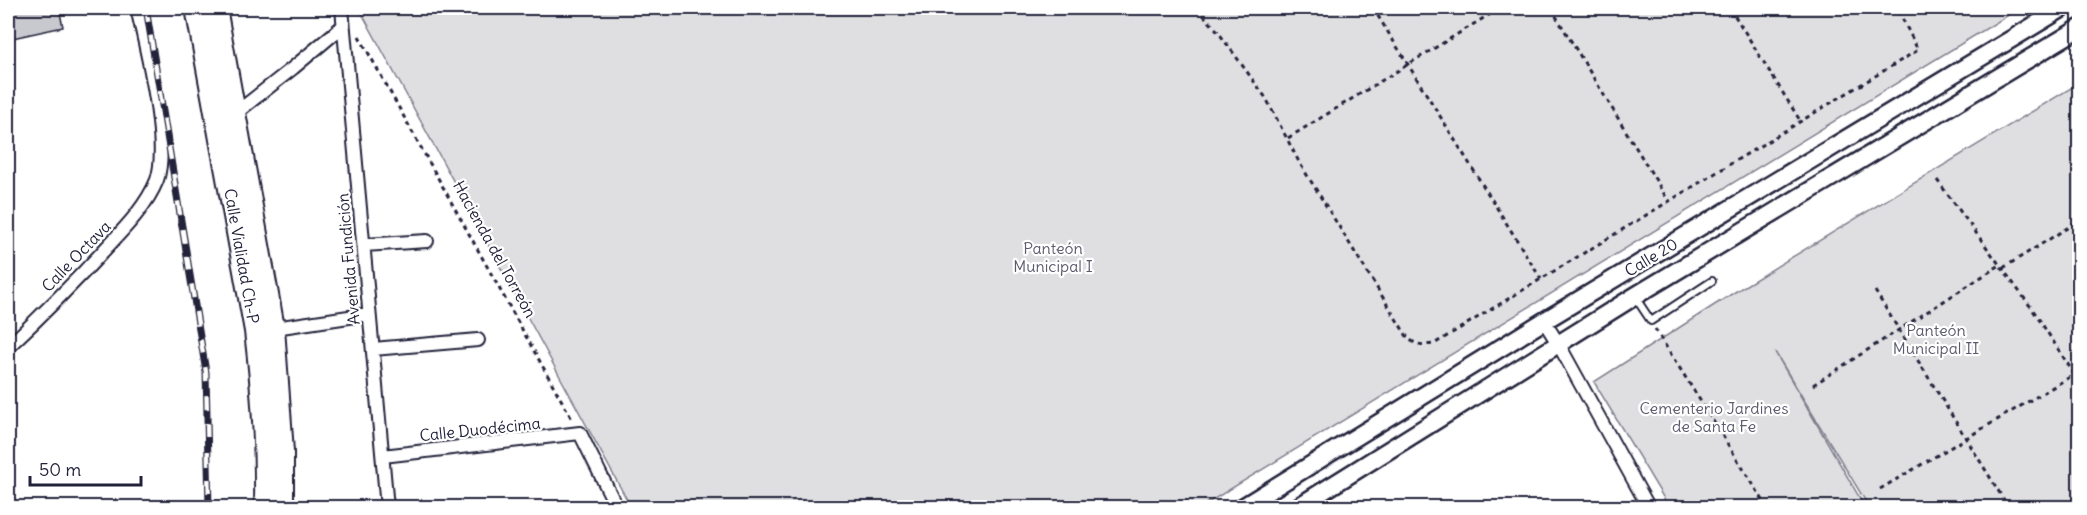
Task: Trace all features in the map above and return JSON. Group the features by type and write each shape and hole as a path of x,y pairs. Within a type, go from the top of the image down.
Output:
{"main road":[{"name":"Calle Vialidad Ch-P","path":"196,8 218,125 265,329 265,507"},
{"name":"Calle Vialidad Ch-P","path":"216,8 235,114 283,453 283,507"},
{"name":"Calle 20","path":"1241,507 2063,8"},
{"name":"Calle 20","path":"1296,507 1635,296 2079,28"},
{"path":"1690,234 1703,256"},
{"path":"1327,454 1340,480"}],"street":[{"name":"Calle Octava","path":"8,347 47,310 128,225 157,179 160,135 149,60 137,8"},
{"name":"Avenida Fundición","path":"342,8 348,26 369,314 387,507"},
{"path":"218,125 348,26"},
{"path":"364,245 427,241"},
{"path":"265,329 369,314"},
{"path":"1544,321 1649,507"},
{"path":"373,349 478,340"},
{"path":"580,433 617,507"},
{"name":"Calle Duodécima","path":"383,456 580,433"}],"lane":[{"path":"1635,296 1651,321 1712,281"}],"path":[{"path":"1197,8 1216,29 1266,98 1299,162 1408,338 1418,345 1434,344 1918,50 1897,8"},
{"path":"1373,8 1541,279"},
{"path":"1288,138 1500,8"},
{"path":"1551,8 1669,202"},
{"path":"1730,8 1801,122"},
{"name":"Hacienda del Torreón","path":"348,26 580,433"},
{"path":"1936,180 2033,310 2079,383"},
{"path":"1813,385 2079,220"},
{"path":"1875,291 2009,507"},
{"path":"1651,321 1768,507"},
{"path":"1880,489 2079,371"}],"green space":[{"name":"Panteón Municipal I","path":"359,8 2020,8 1201,507 631,507"},
{"name":"Panteón Municipal II","path":"2079,83 2079,507 1869,507 1775,352 1865,507 1669,507 1594,382 1738,290"}],"building":[{"path":"8,8 59,8 63,27 8,39"}],"railway":[{"path":"146,8 206,372 209,508"}],"park label":[{"name":"Cementerio Jardines de Santa Fe","path":"1714,417"}]}
